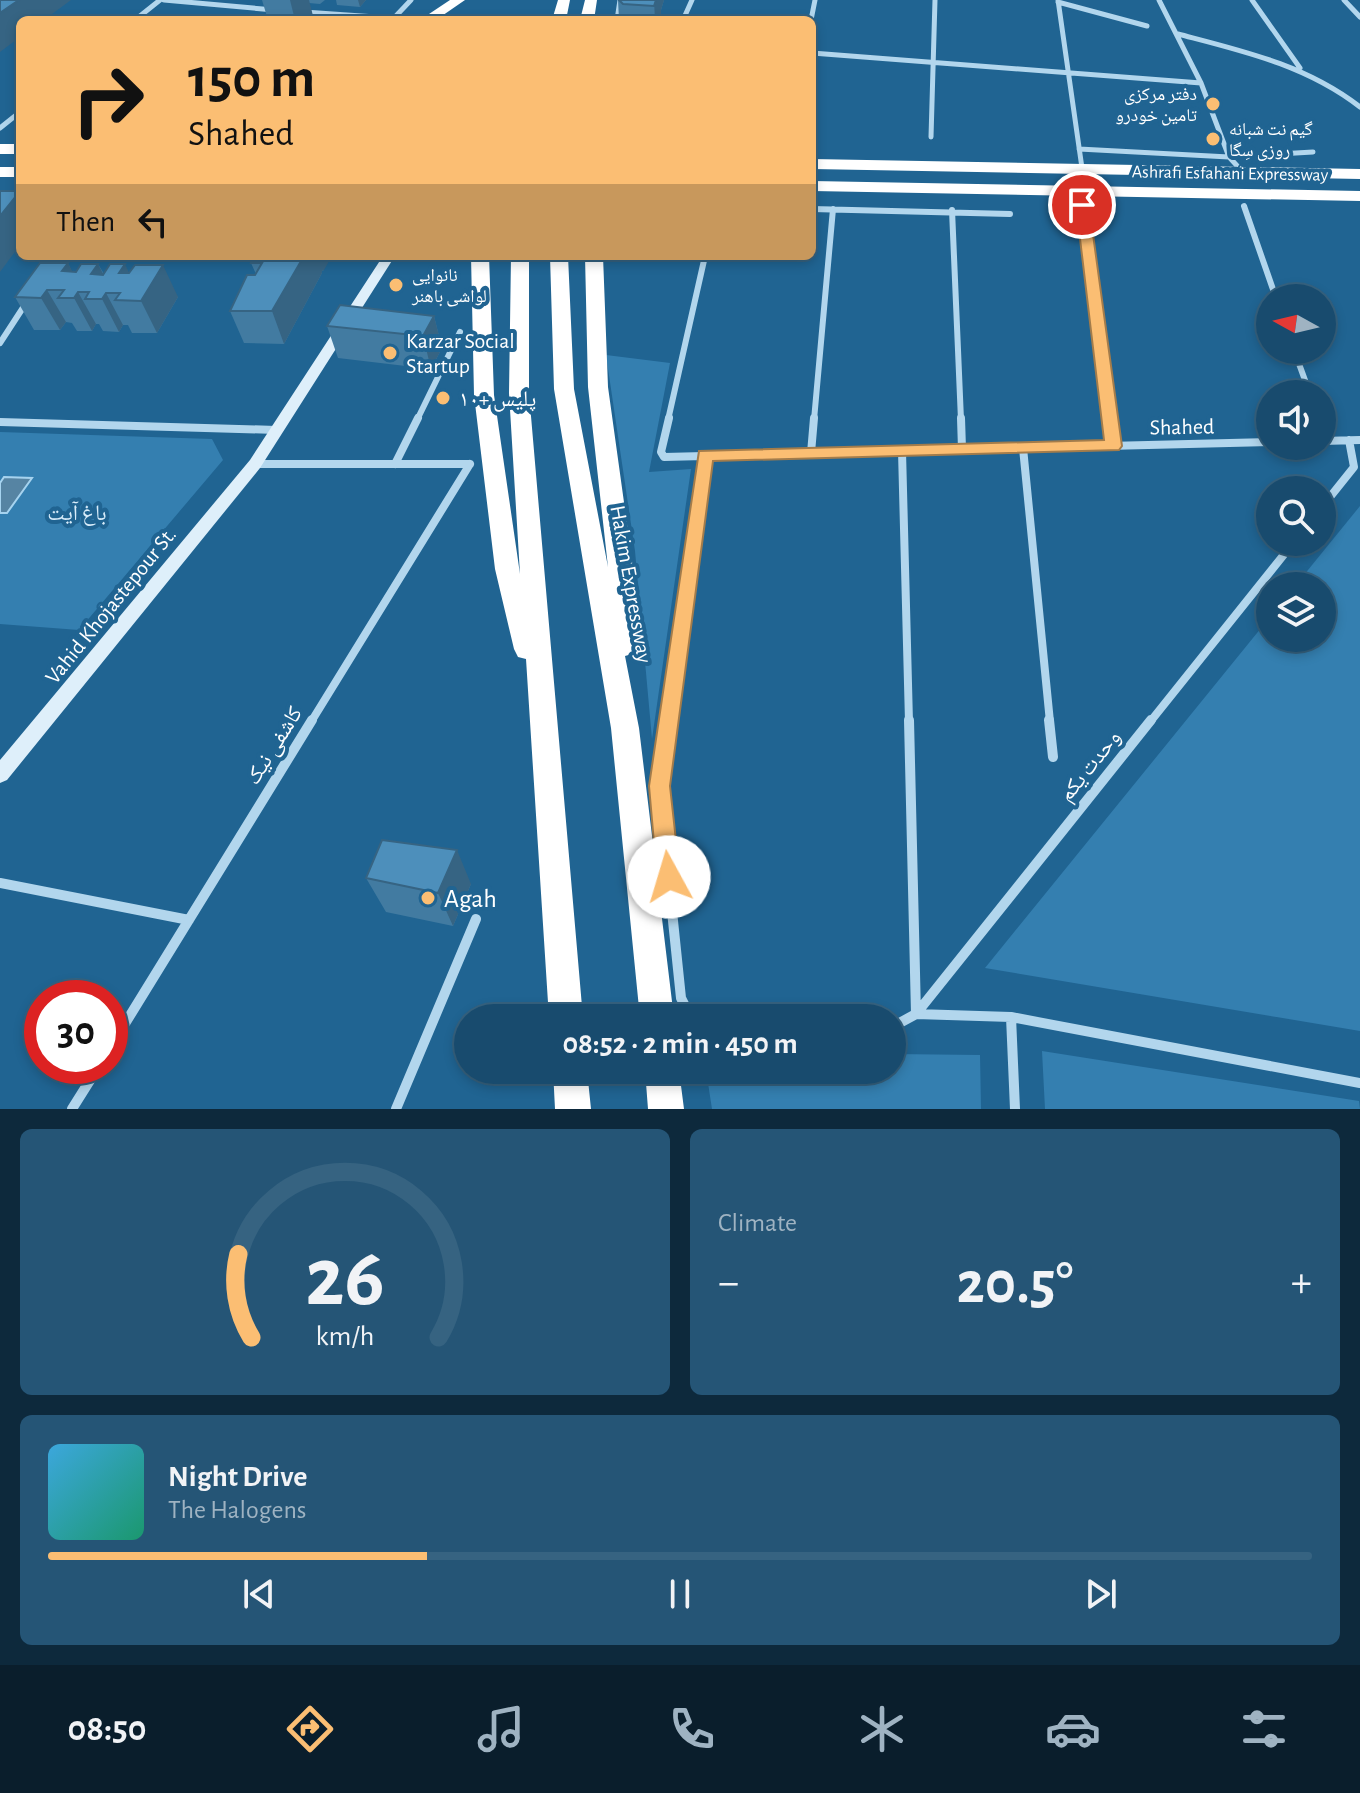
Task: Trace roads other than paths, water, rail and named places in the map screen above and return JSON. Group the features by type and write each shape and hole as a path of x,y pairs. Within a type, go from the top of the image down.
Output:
{"highway":[{"path":"433,16 459,0"},
{"path":"816,156 905,165"},
{"name":"Ashrafi Esfahani Expressway","path":"816,164 1360,174"},
{"name":"Ashrafi Esfahani Expressway","path":"816,186 1086,198 1355,196"},
{"path":"816,198 1086,198"},
{"path":"520,260 519,393 565,1004"},
{"name":"Hakim Expressway","path":"559,260 564,389 625,728 655,1004"},
{"path":"594,260 598,387 620,560 625,728"},
{"path":"475,261 484,395 507,569 543,714"},
{"path":"571,1084 573,1109"},
{"path":"663,1084 666,1109"}],"main road":[{"path":"276,430 386,260"},
{"name":"Vahid Khojastepour St.","path":"0,774 255,464 276,430"},
{"path":"555,1109 558,1084"}],"street":[{"path":"140,16 162,0 284,10 278,16"},
{"path":"396,16 411,0"},
{"path":"931,137 935,0"},
{"path":"1159,0 1201,83 1229,157 1241,170"},
{"path":"1252,0 1301,69"},
{"path":"1344,0 1360,17"},
{"path":"1082,168 1058,1 1147,26"},
{"path":"300,12 363,16"},
{"path":"1178,34 1301,69 1338,89 1360,107"},
{"path":"816,53 1201,83"},
{"path":"0,128 16,115"},
{"path":"1079,149 1229,157 1313,152"},
{"path":"1086,198 1113,446"},
{"path":"1244,206 1271,284"},
{"path":"816,209 952,210 1010,214"},
{"path":"811,453 833,209"},
{"path":"952,210 962,449"},
{"path":"40,281 53,260"},
{"name":"Shahed","path":"704,260 661,452 664,457 1256,442"},
{"path":"0,343 32,293"},
{"path":"255,464 395,464 460,332"},
{"path":"0,422 276,430"},
{"path":"1336,490 1354,467 1349,440"},
{"path":"1336,441 1360,440"},
{"path":"1023,448 1053,757"},
{"path":"902,451 916,1014"},
{"path":"684,1004 659,786 705,456"},
{"name":"کاشفی نیک","path":"128,1019 470,464 395,464"},
{"name":"وحدت یکم","path":"916,1014 1283,556"},
{"path":"0,883 189,920"},
{"path":"396,1109 476,919"},
{"path":"906,1019 916,1014 1011,1017 1360,1083"},
{"path":"1011,1017 1015,1109"},
{"path":"72,1109 88,1084"}],"place":[{"name":"دفتر مرکزی تامین خودرو","path":"1213,104"},
{"name":"گیم نت شبانه روزی سِگا","path":"1213,139"},
{"name":"نانوایی لواشی باهنر","path":"396,285"},
{"name":"Karzar Social Startup","path":"390,353"},
{"name":"پلیس +۱۰","path":"443,398"},
{"name":"Agah","path":"428,898"}],"park label":[{"name":"باغ آیت","path":"77,512"}]}
